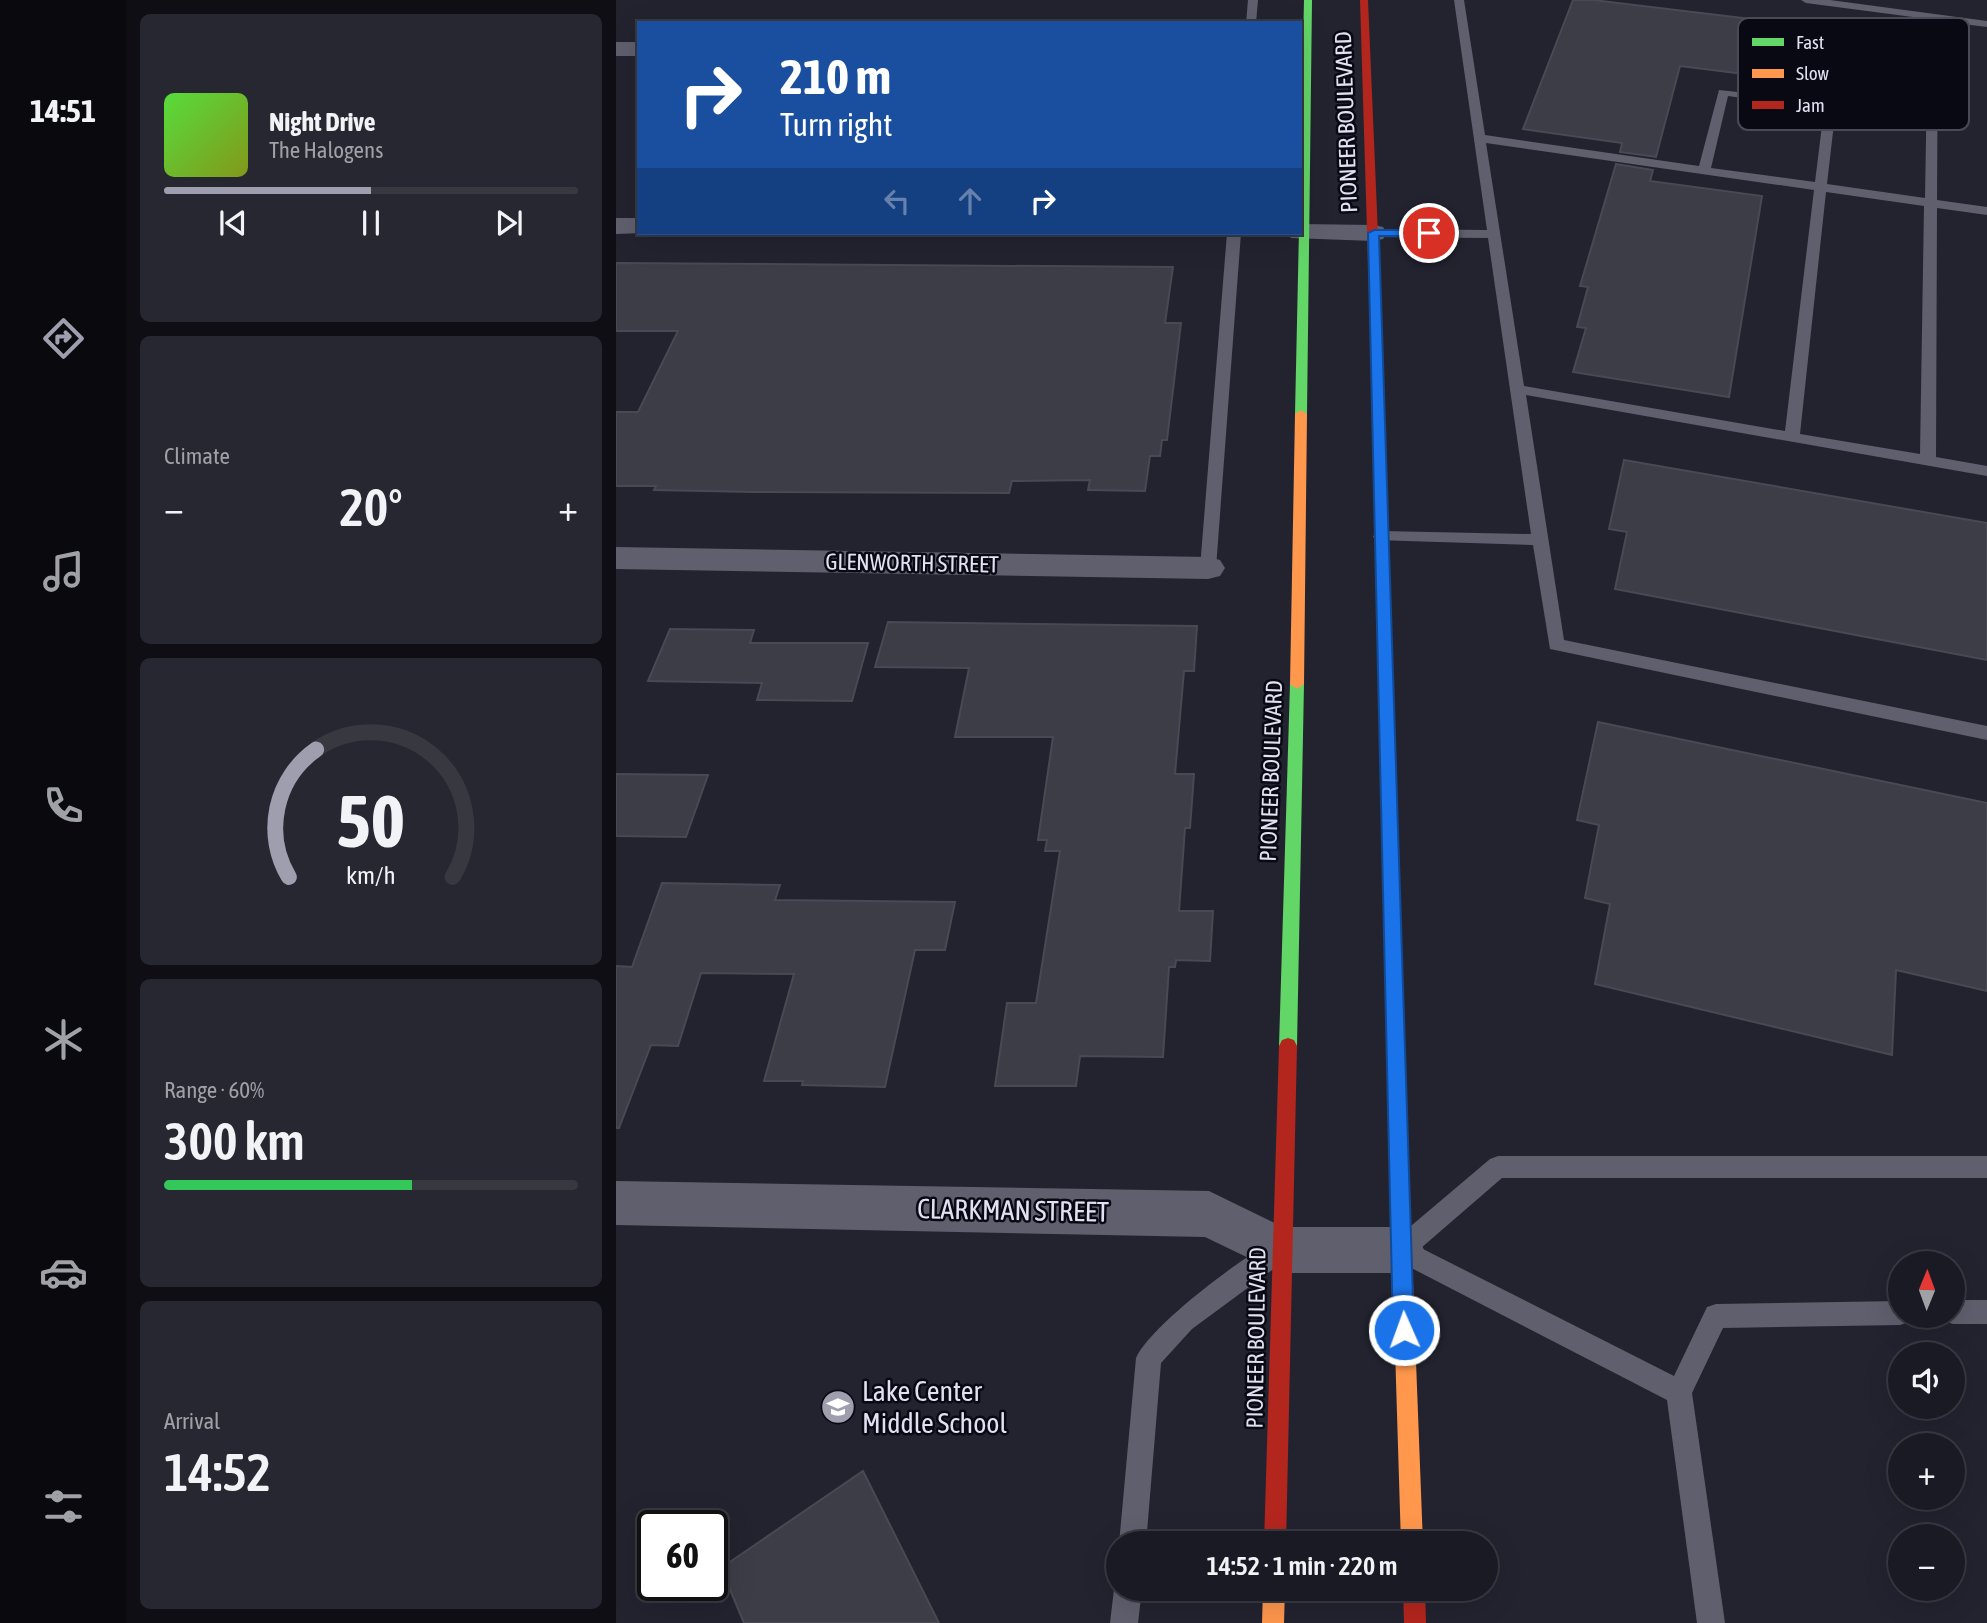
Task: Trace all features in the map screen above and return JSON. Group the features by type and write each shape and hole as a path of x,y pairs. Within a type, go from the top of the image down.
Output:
{"main road":[{"name":"PIONEER BOULEVARD","path":"1302,199 1308,0"},
{"name":"PIONEER BOULEVARD","path":"1364,0 1374,233 1400,1250 1411,1531"},
{"name":"PIONEER BOULEVARD","path":"1275,1531 1280,1250 1296,720 1301,235"},
{"path":"1273,1623 1274,1601"},
{"path":"1414,1601 1415,1623"}],"street":[{"path":"616,49 637,49"},
{"path":"616,226 637,226"},
{"path":"1302,232 1374,233"},
{"name":"GLENWORTH STREET","path":"616,558 1209,568"},
{"name":"CLARKMAN STREET","path":"616,1203 1209,1214 1280,1250 1400,1250"}],"lane":[{"path":"1251,21 1253,0"},
{"path":"1459,0 1556,645 1987,733"},
{"path":"1806,0 1951,18"},
{"path":"1969,21 1987,24"},
{"path":"1704,171 1723,92 1738,94"},
{"path":"1792,437 1827,130"},
{"path":"1928,461 1932,130"},
{"path":"1480,138 1987,211"},
{"path":"1374,233 1494,234"},
{"path":"1209,568 1234,235"},
{"path":"1518,389 1987,471"},
{"path":"1381,536 1540,540"},
{"path":"1679,1392 1400,1250 1498,1167 1987,1167"},
{"path":"1133,1531 1149,1358 1183,1320 1280,1250"},
{"path":"1965,1312 1987,1312"},
{"path":"1711,1623 1679,1392 1716,1316 1888,1313"},
{"path":"1124,1623 1127,1601"}],"building":[{"path":"1573,0 1593,0 1742,18 1738,18 1738,73 1680,66 1656,157 1620,152 1622,143 1523,129"},
{"path":"1616,164 1653,170 1650,181 1762,196 1729,397 1573,372 1586,328 1577,327 1588,287 1580,286"},
{"path":"616,263 1173,267 1165,323 1181,323 1167,440 1162,440 1160,456 1150,456 1145,491 1088,490 1090,480 1012,481 1009,493 753,492 654,490 656,486 616,486 616,412 638,412 678,331 616,331"},
{"path":"1624,460 1987,523 1987,660 1615,589 1627,532 1609,529"},
{"path":"888,622 1197,626 1194,671 1184,671 1175,774 1194,774 1190,828 1185,828 1179,911 1213,911 1210,961 1176,960 1175,967 1169,967 1163,1057 1080,1056 1076,1086 995,1086 1007,1003 1036,1003 1060,851 1045,851 1047,840 1038,840 1053,737 955,737 969,668 875,667"},
{"path":"670,629 754,630 750,643 868,643 852,701 757,700 762,683 648,681"},
{"path":"1598,722 1987,803 1987,991 1896,970 1892,1055 1595,984 1610,904 1585,898 1599,825 1577,820"},
{"path":"616,774 708,775 686,837 616,836"},
{"path":"662,883 780,885 775,900 955,902 945,950 915,950 885,1087 802,1085 803,1081 764,1081 794,974 701,973 678,1046 651,1045 619,1128 616,1128 616,966 632,967"},
{"path":"863,1471 939,1623 744,1623 728,1585 728,1563"}],"traffic: fast":[{"path":"1301,414 1308,0"},
{"path":"1288,1046 1297,684"}],"traffic: slow":[{"path":"1376,329 1389,794"},
{"path":"1297,684 1301,414"},
{"path":"1403,1283 1412,1531"},
{"path":"1273,1623 1274,1601"}],"traffic: jam":[{"path":"1364,0 1376,329"},
{"path":"1389,794 1403,1283"},
{"path":"1275,1531 1288,1046"},
{"path":"1414,1601 1415,1623"}],"place":[{"name":"Lake Center Middle School","path":"838,1407"}],"route":[{"path":"1404,1330 1374,233 1429,233"}]}
